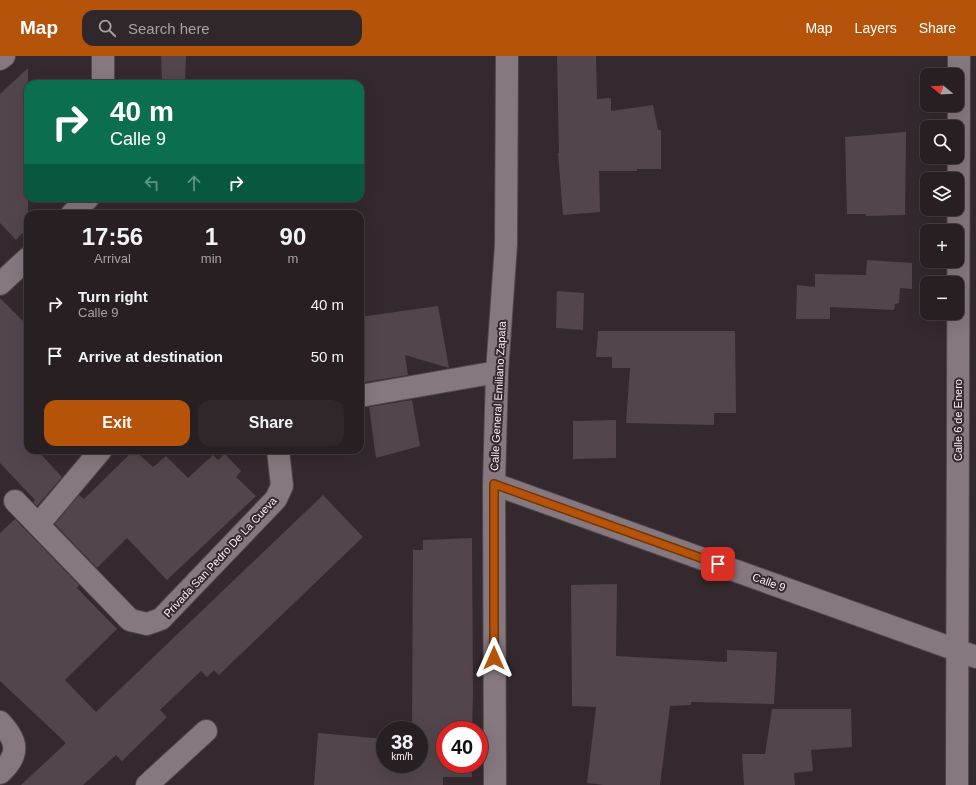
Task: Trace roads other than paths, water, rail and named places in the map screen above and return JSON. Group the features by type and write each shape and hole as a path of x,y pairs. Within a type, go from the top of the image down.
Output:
{"street":[{"path":"0,59 4,56"},
{"path":"103,56 103,80"},
{"name":"Calle General Emiliano Zapata","path":"495,785 494,484 497,372 506,246 507,56"},
{"name":"Calle 6 de Enero","path":"957,785 967,653 959,56"},
{"path":"76,210 84,202"},
{"path":"0,284 24,268"},
{"path":"364,395 497,372"},
{"path":"38,525 98,454"},
{"name":"Privada San Pedro De La Cueva","path":"15,501 130,620 147,624 161,619 276,499 282,486 278,454"},
{"name":"Calle 9","path":"494,484 967,653"},
{"path":"0,722 12,735 15,750 8,766 0,772"},
{"path":"147,785 206,730"}]}
